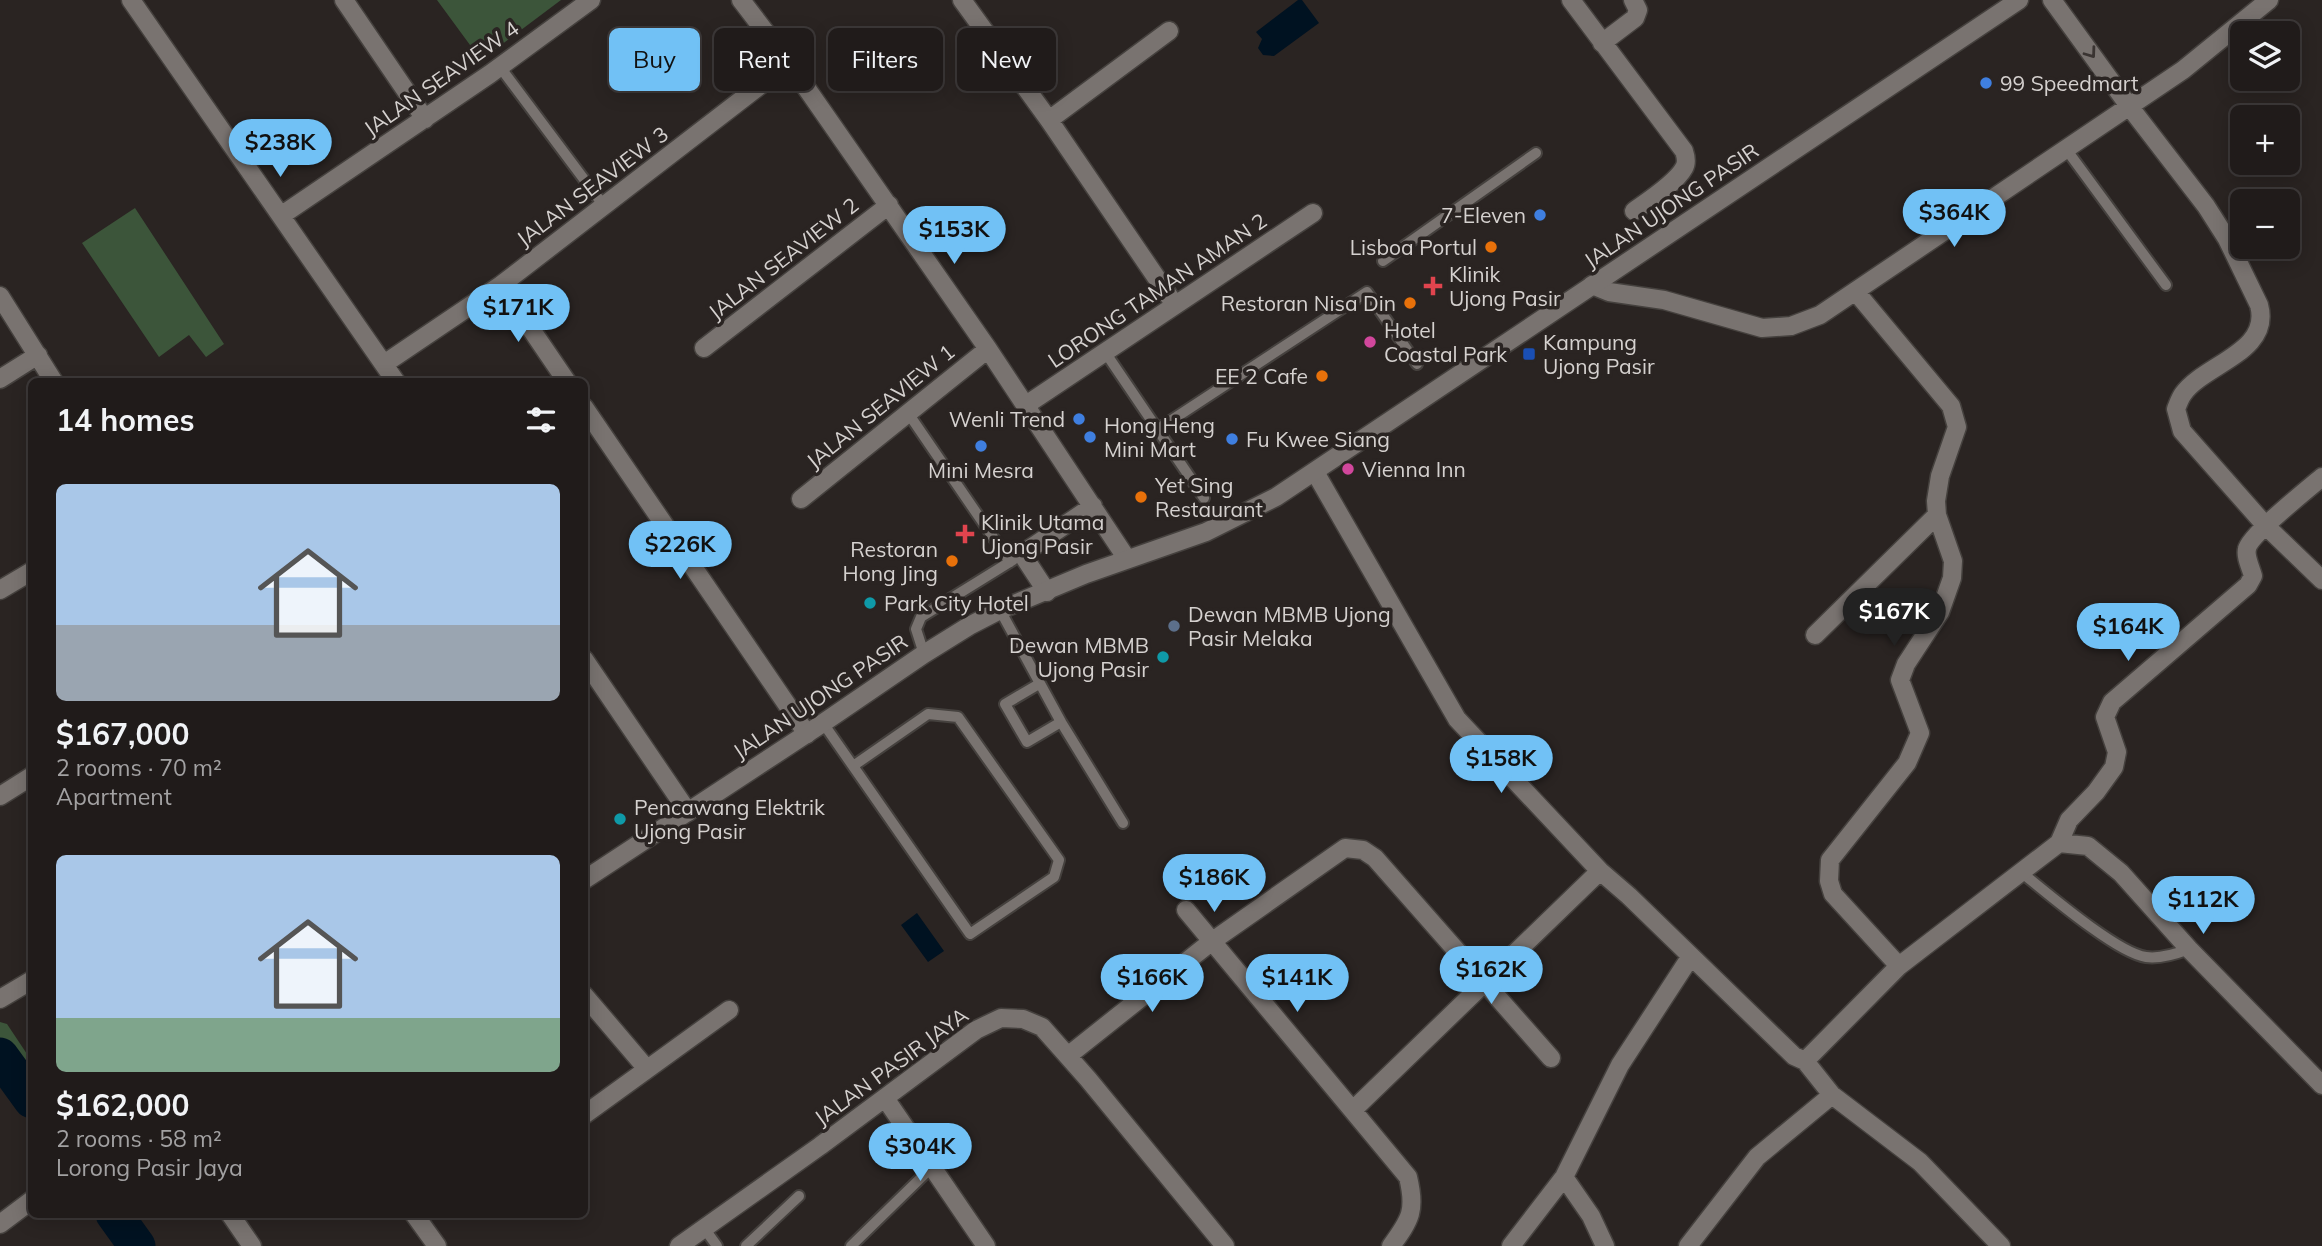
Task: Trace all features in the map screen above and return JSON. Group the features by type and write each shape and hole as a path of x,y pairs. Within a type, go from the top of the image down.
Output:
{"street":[{"path":"131,0 393,378"},
{"path":"344,0 425,119"},
{"name":"JALAN SEAVIEW 4","path":"282,215 425,119 590,0"},
{"path":"741,0 762,28"},
{"path":"962,0 1049,120 1175,305"},
{"path":"1571,0 1684,151 1687,160 1685,168 1678,176 1634,211"},
{"path":"1602,43 1635,18 1638,10 1633,0"},
{"name":"JALAN UJONG PASIR","path":"588,873 688,812 924,654 1000,610 1127,559 1206,532 1242,516 1315,472 2019,0"},
{"path":"2052,0 2206,206 2227,239 2259,305 2262,316 2259,330 2247,346 2183,393 2176,409 2182,431 2266,526 2322,580"},
{"path":"1592,285 1609,292 1664,300 1762,328 1791,326 1821,316 2183,70 2269,0"},
{"path":"1049,120 1169,32"},
{"name":"JALAN SEAVIEW 3","path":"384,364 501,285 754,91"},
{"path":"808,91 988,349 1127,559"},
{"name":"JALAN SEAVIEW 2","path":"704,348 888,205"},
{"name":"LORONG TAMAN AMAN 2","path":"1026,405 1313,213"},
{"path":"501,285 564,378"},
{"path":"1856,292 1951,406 1957,427 1940,475 1937,515 1953,561 1952,578 1940,612 1906,664 1900,680 1920,733 1907,763 1830,860 1829,881 1833,894 1899,966"},
{"path":"0,296 52,378"},
{"name":"JALAN SEAVIEW 1","path":"801,499 988,349"},
{"path":"0,379 38,355"},
{"path":"588,413 807,734"},
{"path":"1315,472 1457,719 1600,871 1794,1056 1805,1061 1832,1095 1920,1162 2001,1246"},
{"path":"1805,1061 1899,966 2059,843 2069,820 2096,792 2114,767 2117,752 2105,717 2112,702 2248,585 2253,576 2246,554 2247,546 2322,477"},
{"path":"1047,592 1016,558 1093,506"},
{"path":"1815,635 1937,515"},
{"path":"0,590 28,573"},
{"path":"588,665 688,812"},
{"path":"0,796 28,778"},
{"path":"2059,843 2088,846 2122,873 2189,949 2322,1085"},
{"path":"1069,1055 1211,942 1345,848 1363,850 1375,858 1551,1058"},
{"path":"1353,1110 1600,871"},
{"path":"1186,909 1408,1177 1413,1199 1407,1223 1391,1246"},
{"path":"1511,1246 1564,1177 1620,1065 1691,956"},
{"path":"0,999 28,982"},
{"path":"588,1000 647,1069"},
{"path":"588,1112 729,1010"},
{"name":"JALAN PASIR JAYA","path":"679,1246 976,1030 1001,1018 1023,1019 1042,1027 1069,1055 1224,1246"},
{"path":"1688,1246 1757,1157 1832,1095"},
{"path":"885,1098 986,1246"},
{"path":"1564,1177 1591,1216 1605,1246"},
{"path":"0,1224 28,1203"},
{"path":"233,1218 252,1246"},
{"path":"417,1218 437,1246"}],"lane":[{"path":"499,67 604,206"},
{"path":"2066,149 2166,285"},
{"path":"1383,261 1536,153"},
{"path":"1158,429 1367,292 1417,365"},
{"path":"1105,352 1204,498"},
{"path":"908,413 1016,558 921,617 916,629 924,654"},
{"path":"1000,610 1039,684 1123,823"},
{"path":"1039,684 1005,704 1027,742 1061,722"},
{"path":"823,723 970,934 1054,877 1059,860 958,718 928,713 853,766"},
{"path":"2021,872 2106,937 2136,955 2163,957 2189,949"},
{"path":"851,1246 932,1167"},
{"path":"746,1246 799,1196"},
{"path":"704,1228 717,1246"}],"green space":[{"path":"437,0 561,0 481,60"},
{"path":"135,208 224,344 206,357 189,335 159,357 82,243"},
{"path":"0,1022 7,1024 28,1056 28,1085 24,1086 0,1048"}],"water":[{"path":"1298,0 1302,0 1319,23 1274,56 1263,55 1258,48 1262,39 1256,32"},
{"path":"917,913 944,951 928,962 901,925"}],"waterway":[{"path":"0,1056 28,1094"},
{"path":"117,1218 137,1246"}],"place":[{"name":"99 Speedmart","path":"1986,83"},
{"name":"7-Eleven","path":"1540,215"},
{"name":"Lisboa Portul","path":"1491,247"},
{"name":"Klinik Ujong Pasir","path":"1433,286"},
{"name":"Restoran Nisa Din","path":"1410,303"},
{"name":"Hotel Coastal Park","path":"1370,342"},
{"name":"Kampung Ujong Pasir","path":"1529,354"},
{"name":"EE 2 Cafe","path":"1322,376"},
{"name":"Wenli Trend","path":"1079,419"},
{"name":"Hong Heng Mini Mart","path":"1090,437"},
{"name":"Fu Kwee Siang","path":"1232,439"},
{"name":"Mini Mesra","path":"981,446"},
{"name":"Vienna Inn","path":"1348,469"},
{"name":"Yet Sing Restaurant","path":"1141,497"},
{"name":"Klinik Utama Ujong Pasir","path":"965,534"},
{"name":"Restoran Hong Jing","path":"952,561"},
{"name":"Park City Hotel","path":"870,603"},
{"name":"Dewan MBMB Ujong Pasir Melaka","path":"1174,626"},
{"name":"Dewan MBMB Ujong Pasir","path":"1163,657"},
{"name":"Pencawang Elektrik Ujong Pasir","path":"620,819"}]}
